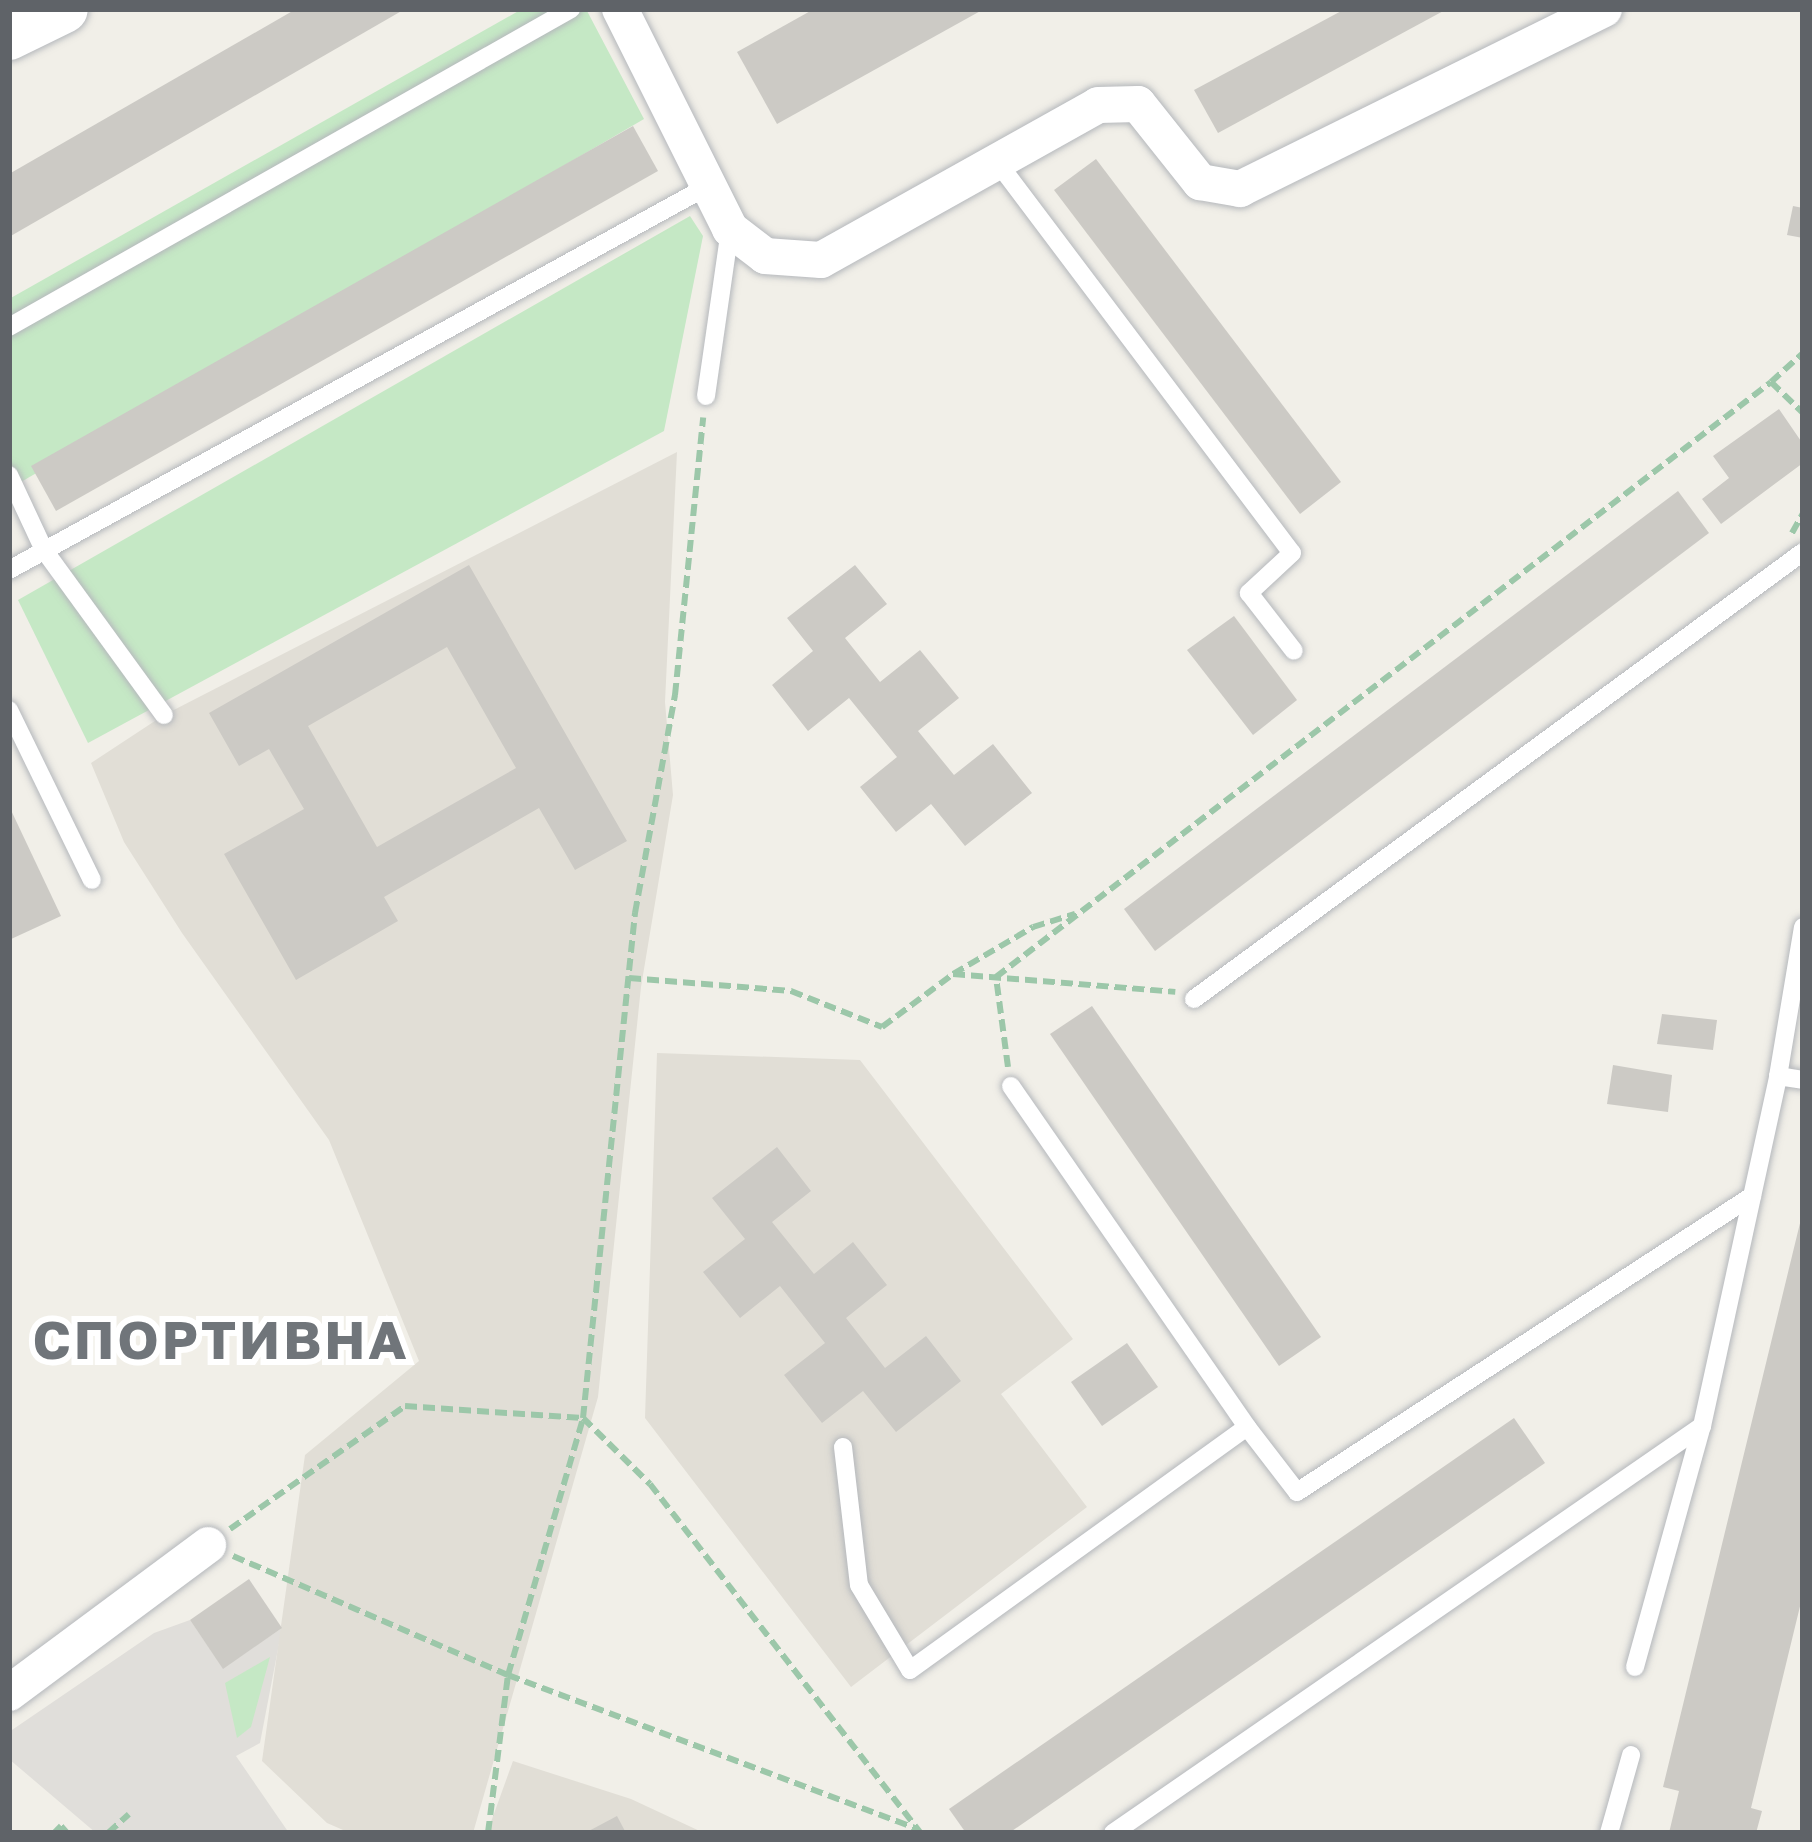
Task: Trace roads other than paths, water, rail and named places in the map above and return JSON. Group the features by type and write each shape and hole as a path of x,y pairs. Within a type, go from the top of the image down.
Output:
{"main road":[{"path":"9,37 64,9"}],"street":[{"path":"620,9 730,229 765,256 821,260 1098,105 1138,104 1200,182 1240,189 1604,9"},
{"path":"9,1693 208,1545"}],"lane":[{"path":"9,327 571,9"},
{"path":"995,159 1292,554 1249,593 1294,651"},
{"path":"9,569 708,186"},
{"path":"706,396 730,229"},
{"path":"9,475 44,550 164,715"},
{"path":"1194,999 1796,545"},
{"path":"9,710 92,880"},
{"path":"1635,1667 1702,1426 1778,1076 1803,927"},
{"path":"1778,1076 1803,1081"},
{"path":"1011,1086 1297,1492 1752,1196"},
{"path":"1113,1833 1702,1426"},
{"path":"842,1447 859,1586 910,1670 1247,1427"},
{"path":"1609,1833 1631,1755"}],"district":[{"name":"СПОРТИВНА","path":"221,1339"}]}
